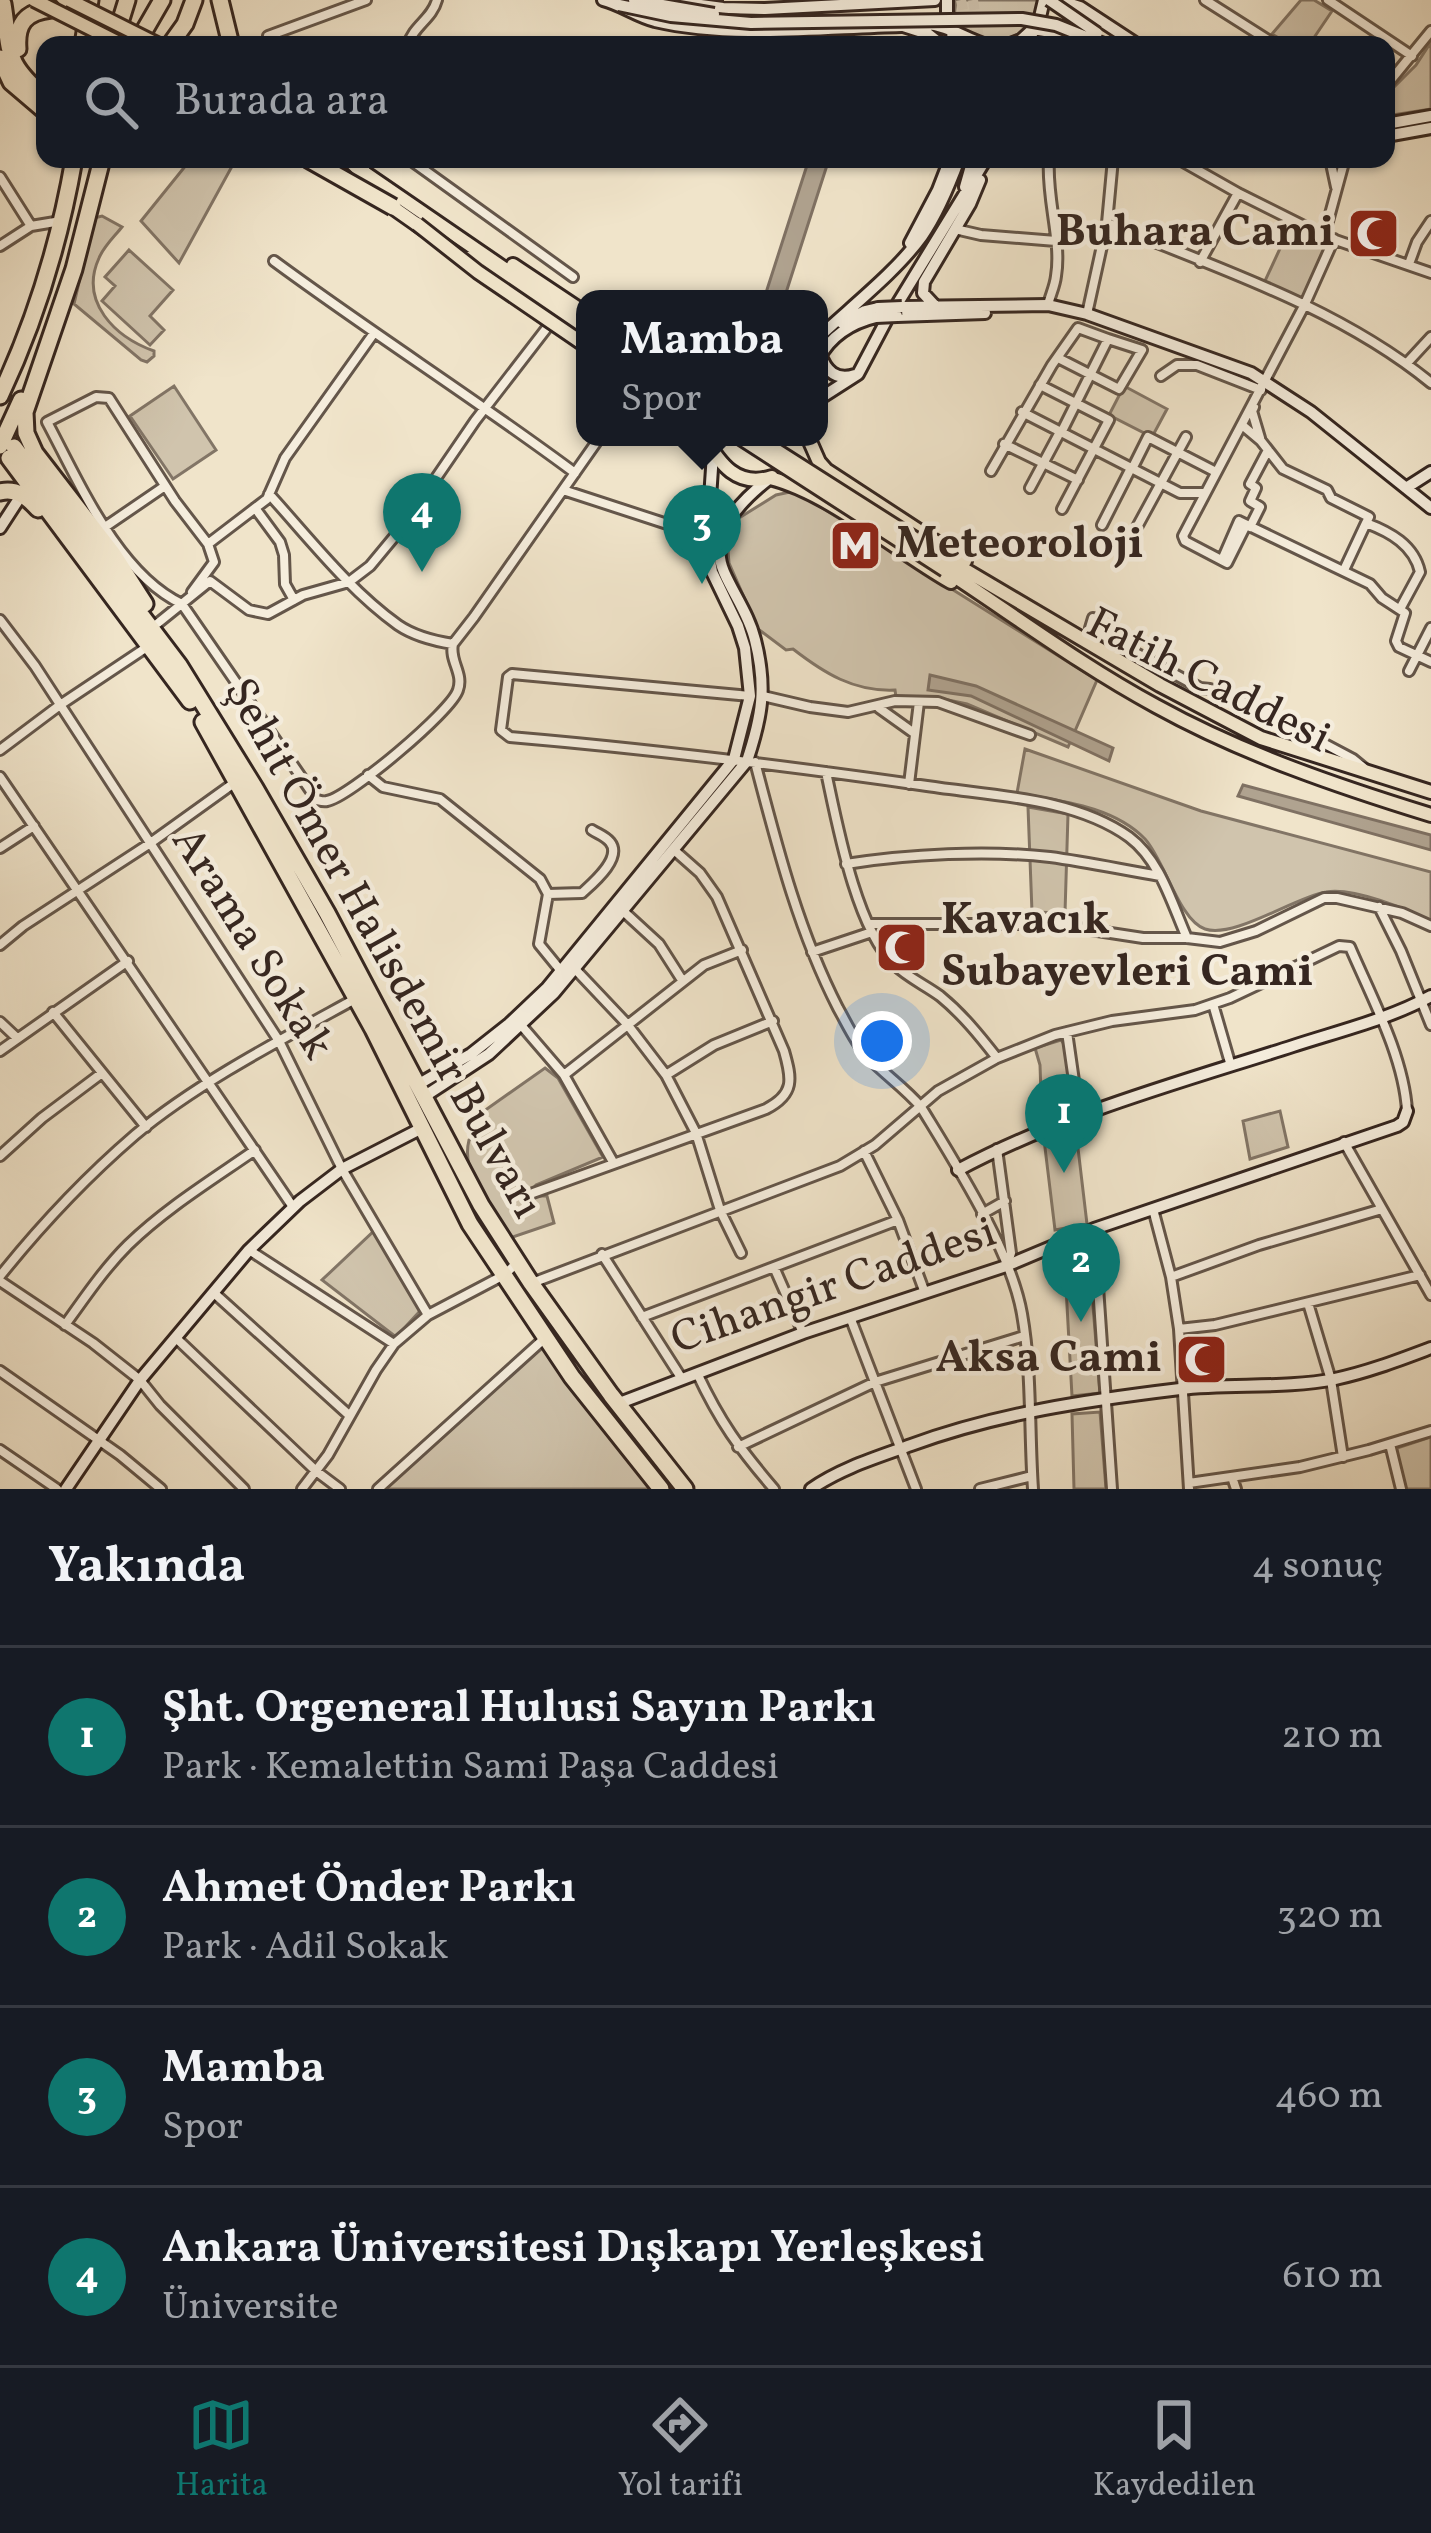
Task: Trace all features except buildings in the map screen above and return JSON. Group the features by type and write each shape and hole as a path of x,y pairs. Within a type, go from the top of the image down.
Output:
{"highway":[{"path":"84,36 90,0"},
{"path":"94,36 99,0"},
{"path":"112,36 116,0"},
{"path":"114,36 127,0"},
{"path":"141,36 162,0"},
{"path":"176,36 194,0"},
{"path":"220,0 229,36"},
{"path":"3,4 15,69 36,89"},
{"path":"36,78 23,64 18,31 25,18 50,9"},
{"path":"0,58 11,82 36,103"},
{"path":"63,213 66,168"},
{"path":"0,396 16,361 63,213 67,168"},
{"path":"6,449 98,168"},
{"path":"324,168 393,207"},
{"path":"94,181 74,269 25,416 26,434 32,449 113,554 158,623 255,788"},
{"name":"Şehit Ömer Halisdemir Bulvarı","path":"6,449 179,665 327,913 481,1205 617,1404 685,1489"},
{"path":"27,498 22,484 28,474 58,488 78,507"},
{"name":"Şehit Ömer Halisdemir Bulvarı","path":"28,474 195,707 357,998 470,1223 572,1377 661,1489"},
{"path":"0,492 27,498 90,563"}],"main road":[{"path":"34,0 105,36"},
{"path":"68,0 141,36"},
{"path":"603,0 671,16 751,23 1022,19 1084,36"},
{"path":"634,0 748,17 1014,12 1097,33"},
{"path":"664,0 724,8 935,0"},
{"path":"946,0 954,36"},
{"path":"1050,0 1102,36"},
{"path":"1050,0 1081,8 1124,36"},
{"path":"1031,36 1050,0"},
{"path":"619,4 638,16 693,27 935,25 964,36"},
{"path":"1068,36 1063,25 1066,17 1070,10 1081,8"},
{"path":"898,26 929,36"},
{"path":"1034,29 1064,36"},
{"path":"1026,36 1034,29"},
{"path":"1395,122 1431,116"},
{"path":"1395,134 1431,128"},
{"path":"336,168 393,207 489,249 576,307"},
{"path":"358,168 576,330"},
{"path":"828,329 923,234 936,213 951,168"},
{"path":"828,393 858,374 889,312 978,168"},
{"path":"936,307 923,293 924,282 977,189 981,168"},
{"path":"421,219 576,318"},
{"path":"421,219 478,272 576,339"},
{"path":"828,348 846,329 889,312 992,313 1048,305"},
{"path":"828,332 855,316 936,307 1048,305 1088,314 1251,374 1261,391 1310,412 1431,508"},
{"path":"0,376 16,361"},
{"path":"828,369 838,377 858,374"},
{"path":"709,446 725,470 758,481 770,478 790,483 816,496 939,575 1011,614"},
{"path":"714,446 707,537 712,572 738,626 757,696"},
{"name":"Fatih Caddesi","path":"754,446 948,565 1261,738 1431,792"},
{"name":"Fatih Caddesi","path":"768,446 948,565 1059,647 1157,707 1321,780 1431,815"},
{"path":"422,1090 509,1024 568,969 674,850 745,760 763,677 747,615 721,567 719,545 725,526 746,497 790,463 800,446"},
{"path":"811,446 826,470 984,573 1028,609"},
{"path":"1406,488 1431,472"},
{"path":"0,528 27,498"},
{"path":"422,1090 489,1054 554,993 568,969 745,760"},
{"path":"958,1170 1079,1117 1426,999"},
{"name":"Cihangir Caddesi","path":"617,1404 803,1333 1006,1266 1094,1229 1396,1126 1407,1111"},
{"path":"62,1489 140,1380 249,1250 342,1169 424,1127"},
{"path":"812,1489 825,1479 899,1449 1030,1410 1183,1389 1330,1380 1431,1348"}],"street":[{"path":"268,35 366,0"},
{"path":"410,36 434,11 437,0"},
{"path":"1205,0 1262,36"},
{"path":"1328,0 1382,36"},
{"path":"1395,76 1431,32"},
{"path":"1395,45 1412,56"},
{"path":"421,168 572,277"},
{"path":"1048,168 1057,274 1048,305"},
{"path":"1088,314 1107,224 1112,168"},
{"path":"1194,168 1329,238 1431,273"},
{"path":"1332,168 1336,190"},
{"path":"1268,450 1250,484 1256,488 1250,501 1260,507 1224,562 1185,541 1183,536 1304,306 1329,238 1342,168"},
{"path":"0,176 31,226"},
{"path":"1201,262 1238,193"},
{"path":"0,246 63,213"},
{"path":"1409,263 1431,221"},
{"path":"1107,224 1304,306 1380,345 1431,383"},
{"path":"956,229 1056,242"},
{"path":"274,261 575,472"},
{"path":"158,623 210,581 259,614 349,582 370,566 404,525 547,328"},
{"path":"991,471 1022,412 1058,358 1078,328 1142,350 1119,389 1058,358"},
{"path":"208,544 267,499 285,458 374,333"},
{"path":"1406,363 1431,337"},
{"path":"1030,488 1108,339"},
{"path":"1161,376 1178,365 1196,364 1261,391"},
{"path":"1040,385 1109,420 1062,509"},
{"path":"1261,391 1252,411 1261,441"},
{"path":"184,602 214,562 208,544 109,398 96,397 47,422 95,512 137,569 168,597 184,602 317,800 332,799 430,725 453,701 460,677 451,657 453,644 594,446"},
{"path":"1022,412 1180,493 1205,493"},
{"path":"1242,425 1283,469 1328,490 1330,498 1369,518 1343,571"},
{"path":"1102,525 1148,437 1216,472"},
{"path":"1131,538 1186,437"},
{"path":"1004,444 1078,480"},
{"path":"106,527 165,486"},
{"path":"563,490 707,537"},
{"path":"269,494 349,582 399,626 453,644"},
{"path":"255,508 280,542 285,584 294,600"},
{"path":"1366,523 1393,533 1418,560 1420,572 1400,609"},
{"path":"1245,524 1370,584 1405,613 1396,641 1399,647 1431,662"},
{"path":"1093,618 1090,628 1200,688 1277,718 1370,773"},
{"name":"Arama Sokak","path":"0,620 279,1040 342,1169 428,1315"},
{"path":"1409,671 1431,628"},
{"path":"0,750 150,645"},
{"path":"1030,735 938,702 896,701 848,712 757,696 512,674 501,730 510,737 826,771 1037,802 1083,814 1133,840 1152,861 1187,938"},
{"path":"910,784 919,701"},
{"path":"878,707 914,733"},
{"path":"745,760 812,952 843,1018 867,1056 921,1107 1006,1266 1022,1311 1033,1489"},
{"path":"826,771 846,864 879,946 895,965 965,1018 997,1058"},
{"path":"368,775 383,787 440,800 540,879 548,894 539,944 627,1024 666,1075 696,1132 720,1210 741,1253"},
{"path":"0,777 294,1207"},
{"path":"0,945 236,782"},
{"path":"0,848 34,826"},
{"path":"548,894 583,893 612,858 611,843 592,830"},
{"path":"533,1193 766,1109 786,1095 790,1071 742,950 717,896 674,850"},
{"path":"846,864 991,854 1048,857 1160,876"},
{"path":"812,952 871,928 1052,924 1143,938 1220,942 1256,931 1324,898 1402,913 1431,926"},
{"path":"1379,908 1426,999 1431,1025"},
{"path":"622,910 658,944 682,980"},
{"path":"531,1283 840,1166 938,1091 997,1058 1112,1021 1195,1010 1339,946 1350,947 1380,1017 1407,1111"},
{"path":"564,1075 682,980 742,950"},
{"path":"0,1051 128,961"},
{"path":"244,1489 140,1380 0,1278 46,1220 146,1127 279,1040 357,998"},
{"path":"1213,1004 1231,1066"},
{"path":"53,1012 146,1127"},
{"path":"666,1075 714,1045 773,1021"},
{"path":"0,1022 17,1038"},
{"path":"521,1025 564,1075 614,1162"},
{"path":"1067,1033 1079,1117"},
{"path":"0,1156 102,1072"},
{"path":"1344,1142 1431,1295"},
{"path":"997,1149 1011,1253 1006,1266"},
{"path":"65,1325 129,1244 163,1214 255,1150"},
{"path":"864,1151 898,1220 925,1293"},
{"path":"982,1214 1005,1202"},
{"path":"1153,1209 1179,1330 1189,1486 1300,1467 1431,1431"},
{"path":"1171,1276 1382,1209"},
{"path":"642,1317 898,1220"},
{"path":"1094,1229 1112,1489"},
{"path":"249,1250 394,1344"},
{"path":"602,1254 682,1379"},
{"path":"302,1489 394,1344 428,1315 504,1275 518,1262"},
{"path":"774,1267 803,1333"},
{"path":"1179,1330 1420,1275"},
{"path":"214,1293 350,1416"},
{"path":"1308,1303 1330,1380 1343,1457"},
{"path":"850,1318 916,1489"},
{"path":"738,1448 875,1382 1024,1336"},
{"path":"175,1337 340,1489"},
{"path":"378,1489 547,1337"},
{"path":"0,1371 161,1489"},
{"path":"698,1373 738,1448 774,1489"},
{"path":"1389,1444 1401,1489"},
{"path":"0,1450 62,1489"},
{"path":"980,1489 1032,1476"},
{"path":"1232,1477 1236,1489"}],"shaded area":[{"path":"956,0 1039,0 1028,26 1013,36 971,34 958,27"},
{"path":"1301,0 1314,0 1332,11 1315,36 1272,34"},
{"path":"1431,42 1431,109 1395,115 1395,86"},
{"path":"184,168 231,168 179,263 141,221"},
{"path":"806,168 826,168 787,290 767,290"},
{"path":"102,216 122,227 99,258 94,274 97,303 114,327 154,351 147,362 74,304 94,218"},
{"path":"1290,227 1324,241 1326,248 1302,300 1264,283"},
{"path":"129,250 173,290 150,316 164,330 150,345 102,301 115,286 105,277"},
{"path":"174,386 216,450 173,479 130,416"},
{"path":"1124,386 1167,409 1152,437 1109,415"},
{"path":"790,492 1097,680 1068,747 967,704 934,697 896,697 895,690 853,684 793,649 786,650 758,629 729,563 730,531 739,518 776,495"},
{"path":"930,675 976,686 1113,748 1109,761 971,696 928,690"},
{"path":"1025,749 1201,811 1431,872 1431,922 1380,900 1337,891 1313,895 1232,928 1205,929 1187,914 1152,849 1132,828 1085,807 1017,793"},
{"path":"1243,785 1431,835 1431,850 1238,796"},
{"path":"1028,807 1068,814 1065,913 1032,912"},
{"path":"1061,1040 1066,1047 1087,1224 1055,1230 1035,1048"},
{"path":"545,1068 558,1078 603,1157 536,1185 533,1196 547,1196 554,1223 510,1238 473,1179 469,1140 491,1128 484,1111"},
{"path":"1280,1111 1288,1147 1250,1159 1243,1121"},
{"path":"375,1230 420,1311 396,1337 322,1280"},
{"path":"1088,1244 1100,1393 1072,1396 1064,1251"},
{"path":"546,1337 653,1489 378,1489"},
{"path":"1100,1412 1106,1489 1074,1489 1072,1414"},
{"path":"1431,1437 1431,1489 1405,1489 1394,1449"}],"tunnel":[{"path":"961,0 968,36"},
{"path":"973,0 979,36"}],"place":[{"name":"Buhara Cami","path":"1374,233"},
{"name":"Meteoroloji","path":"856,545"},
{"name":"Ankara Üniversitesi Dışkapı Yerleşkesi","path":"422,572"},
{"name":"Mamba","path":"702,584"},
{"name":"Kavacık Subayevleri Cami","path":"902,947"},
{"name":"Şht. Orgeneral Hulusi Sayın Parkı","path":"1064,1173"},
{"name":"Ahmet Önder Parkı","path":"1081,1322"},
{"name":"Aksa Cami","path":"1201,1359"}]}
